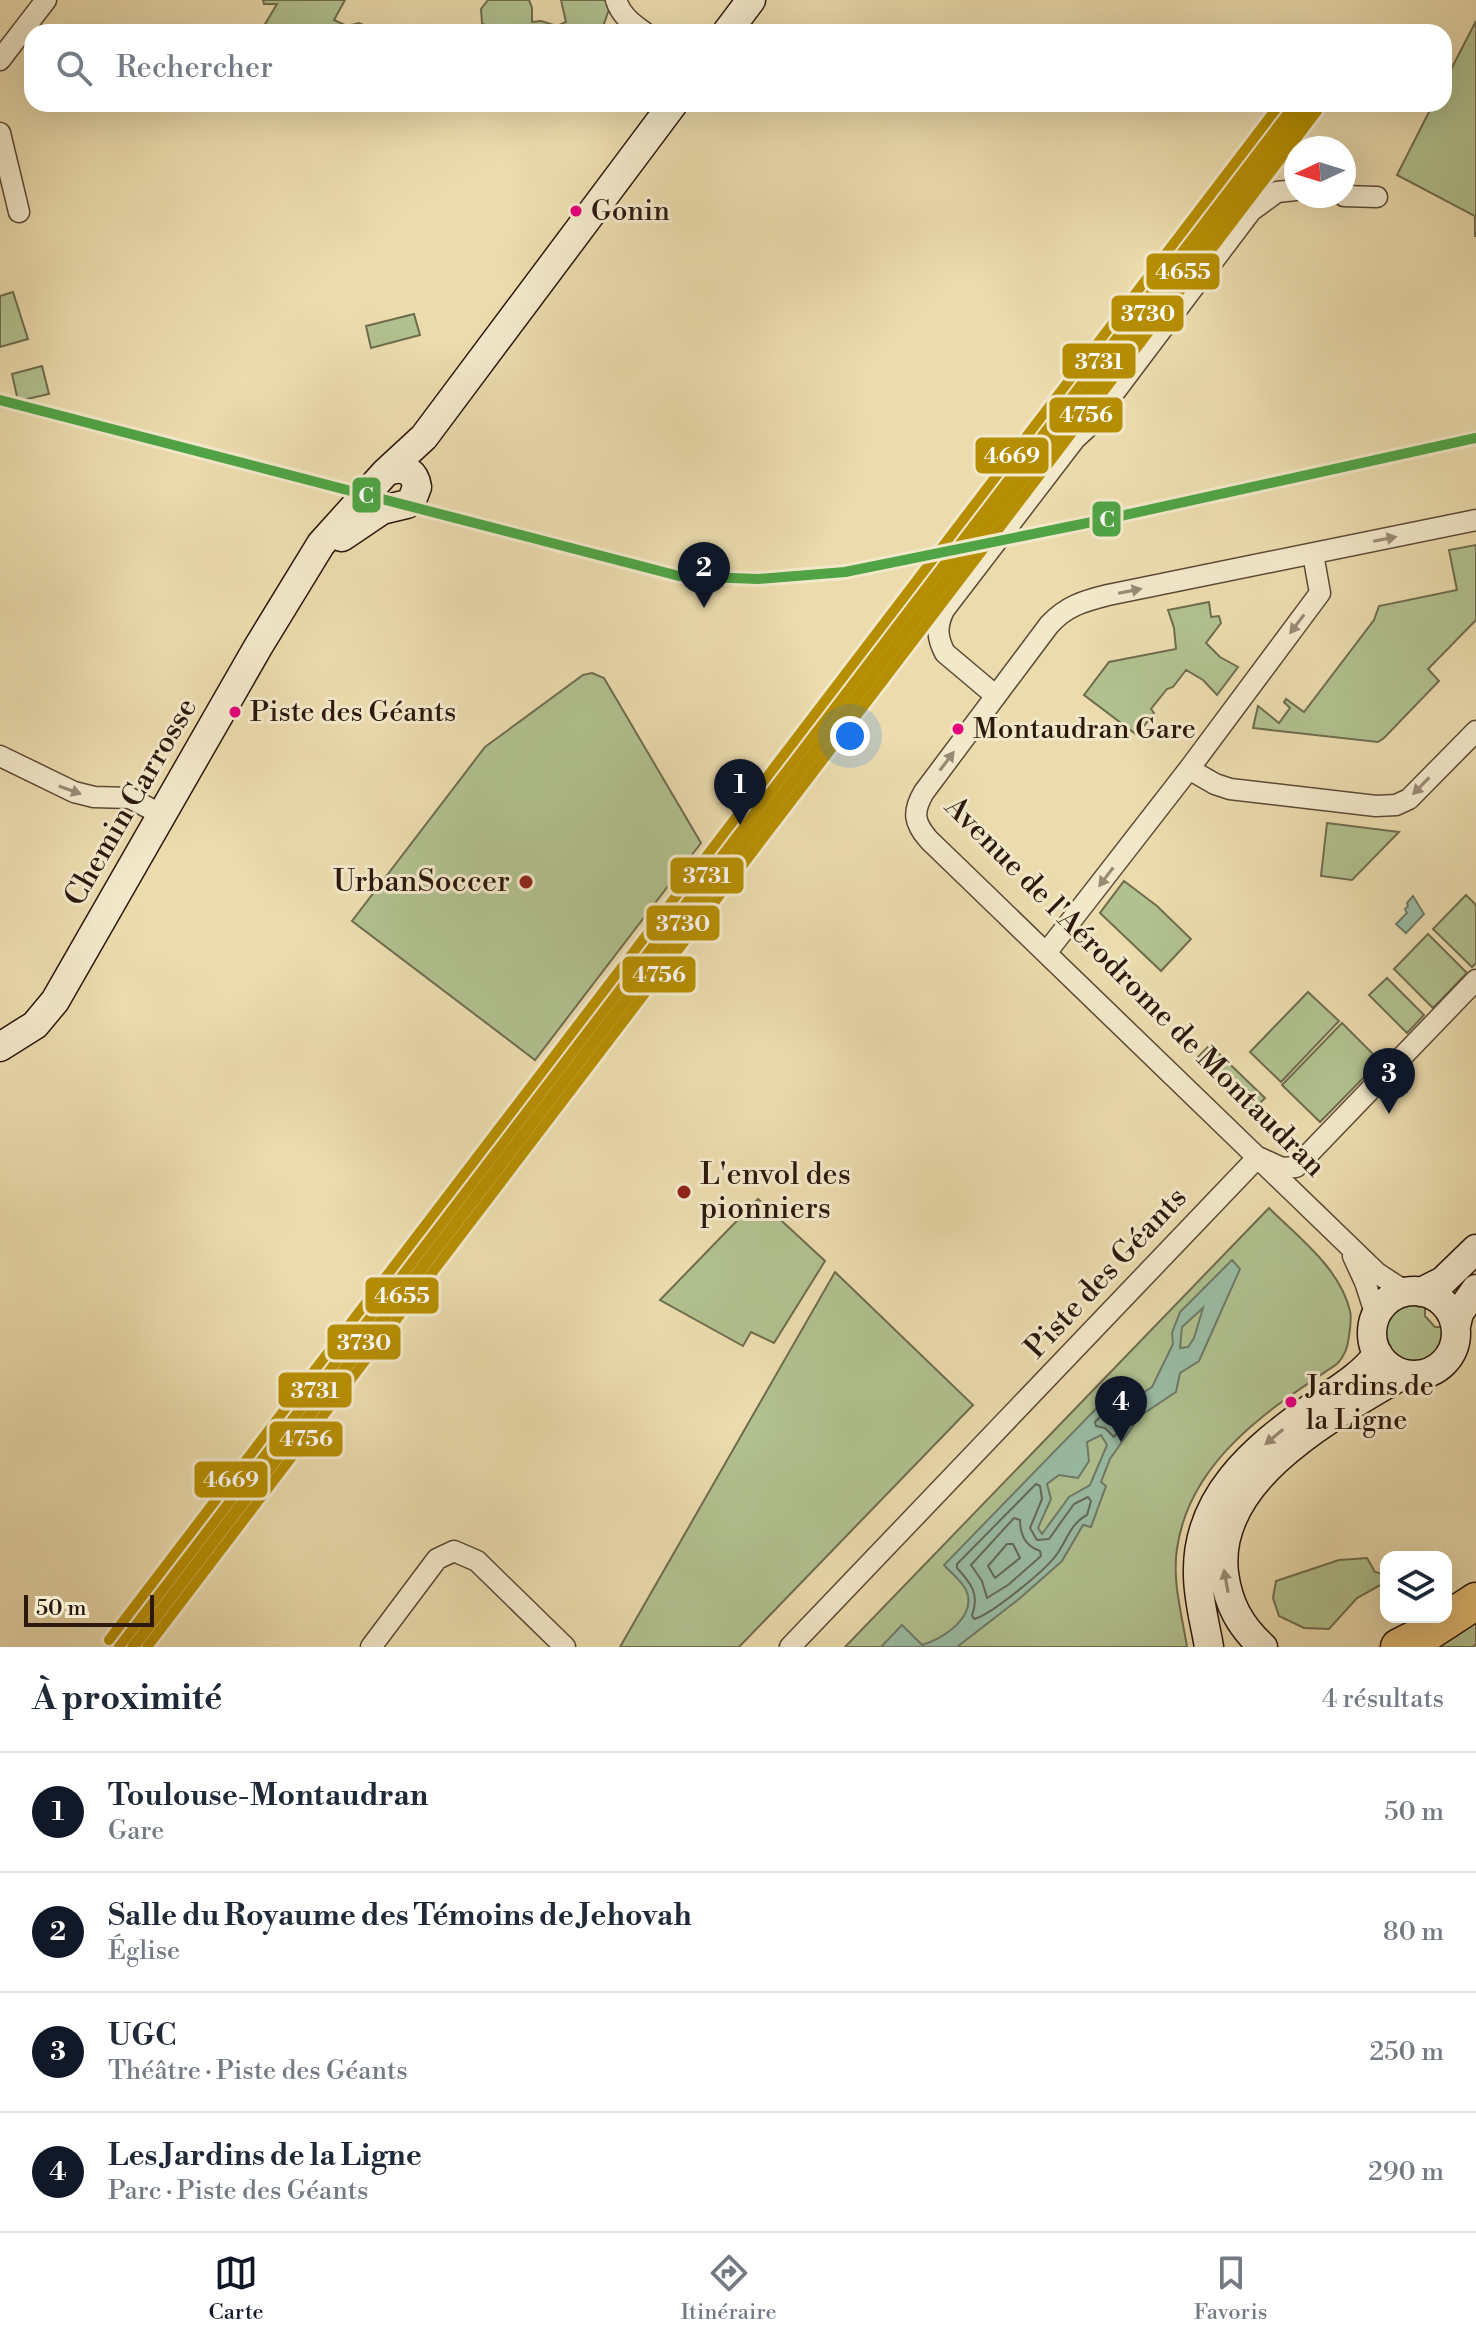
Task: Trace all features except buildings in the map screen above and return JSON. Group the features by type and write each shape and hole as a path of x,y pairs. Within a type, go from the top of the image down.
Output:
{"highway":[{"path":"1399,1647 1476,1601"}],"street":[{"path":"28,24 46,0"},
{"path":"616,0 627,24"},
{"path":"733,24 751,0"},
{"path":"0,60 24,29"},
{"path":"395,474 667,112"},
{"path":"0,133 19,212"},
{"path":"996,696 945,653 938,628 944,610 1075,439 1089,426 1251,211 1277,192 1284,191"},
{"path":"1356,196 1377,197"},
{"name":"Chemin Carrosse","path":"303,575 360,523 395,505 384,499 380,486 395,474"},
{"name":"Chemin Carrosse","path":"0,1047 35,1025 55,1001 264,636 321,544 395,474"},
{"name":"Avenue de l'Aérodrome de Montaudran","path":"1416,1291 1400,1288 1377,1273 1347,1245 1046,953 919,828 915,820 918,802 996,696 1049,625 1074,605 1108,595 1476,520"},
{"path":"1046,953 1320,593 1313,554"},
{"path":"1189,769 1230,789 1376,806 1396,805 1409,799 1476,731"},
{"path":"0,756 74,792 94,797 130,798 162,815"},
{"path":"1258,1157 1282,1168 1296,1167 1476,980"},
{"name":"Piste des Géants","path":"790,1647 1258,1157"},
{"name":"Avenue de l'Aérodrome de Montaudran","path":"1347,1245 1365,1282 1376,1316"},
{"path":"1476,1249 1443,1281 1390,1299 1376,1316 1372,1335 1378,1354 1393,1370 1404,1374 1424,1374 1442,1364 1454,1347 1459,1313 1476,1289"},
{"path":"1416,1291 1440,1300 1453,1316 1456,1326"},
{"path":"1209,1647 1198,1572 1203,1527 1213,1504 1249,1458 1300,1416 1351,1382 1378,1354"},
{"path":"1263,1647 1237,1617 1225,1584 1223,1552 1227,1530 1239,1503 1257,1479 1312,1432 1404,1374"},
{"path":"371,1647 437,1559 454,1551 477,1561 565,1647"}],"shaded area":[{"path":"263,0 345,0 334,20 343,24 265,24 277,4 264,4"},
{"path":"488,0 529,0 532,22 551,24 483,24 481,9"},
{"path":"561,0 610,0 604,24 562,24 566,22"},
{"path":"1476,21 1476,236 1475,216 1397,175 1429,112 1452,112 1452,68"},
{"path":"13,292 28,339 0,347 0,296"},
{"path":"414,314 420,335 371,348 366,326"},
{"path":"42,366 49,394 18,401 12,374"},
{"path":"1476,545 1476,620 1428,669 1439,681 1384,738 1378,742 1253,728 1258,706 1279,723 1290,708 1284,702 1286,699 1304,712 1374,620 1379,606 1457,590 1449,550"},
{"path":"1209,602 1211,617 1219,616 1221,623 1206,643 1220,657 1238,667 1217,695 1203,680 1186,670 1151,709 1154,713 1137,735 1084,695 1109,662 1176,649 1168,610"},
{"name":"UrbanSoccer","path":"592,673 604,678 701,843 535,1060 352,921 485,747 583,675"},
{"path":"1327,823 1399,832 1352,880 1321,876"},
{"path":"1124,881 1157,906 1191,939 1161,971 1100,913"},
{"path":"1466,895 1476,905 1476,963 1472,967 1433,929"},
{"path":"1428,934 1467,973 1433,1008 1394,969"},
{"path":"1387,978 1424,1015 1407,1033 1369,995"},
{"path":"1308,992 1339,1021 1281,1082 1250,1052"},
{"path":"1342,1023 1380,1061 1320,1122 1282,1085"},
{"path":"1210,1045 1265,1098 1252,1111 1197,1058"},
{"path":"758,1199 825,1261 774,1343 751,1332 743,1346 660,1300"},
{"path":"1269,1208 1317,1254 1337,1281 1351,1314 1348,1344 1337,1364 1285,1400 1236,1440 1198,1489 1185,1518 1176,1561 1178,1598 1187,1647 845,1647"},
{"path":"835,1272 973,1405 739,1647 620,1647"},
{"path":"1416,1303 1425,1305 1425,1316 1435,1327 1445,1327 1444,1341 1438,1353 1430,1360 1415,1365 1393,1355 1385,1331 1389,1319 1399,1309"},
{"path":"1367,1558 1375,1572 1380,1573 1380,1585 1357,1598 1329,1629 1304,1628 1279,1616 1273,1598 1276,1581 1339,1560"},
{"path":"1476,1616 1476,1644 1473,1647 1430,1647"}],"water":[{"path":"1413,896 1424,914 1406,933 1396,924 1407,913 1407,903"},
{"path":"1232,1260 1240,1269 1199,1361 1180,1373 1176,1392 1140,1416 1110,1459 1101,1482 1106,1486 1091,1527 1083,1525 1062,1561 957,1647 881,1647 902,1625 922,1645 939,1638 963,1618 968,1600 966,1590 944,1565 1118,1386 1133,1399 1152,1387 1173,1344 1172,1333 1180,1312","holes":["1203,1308 1194,1338 1188,1347 1180,1348 1182,1327","1101,1435 1107,1445 1090,1485 1069,1497 1042,1534 1038,1528 1051,1499 1047,1484 1059,1475 1078,1478 1089,1461 1087,1442"]}],"transit line":[{"name":"4669","path":"109,1640 1274,112"},
{"name":"3731","path":"119,1647 1289,112"},
{"name":"3730","path":"132,1647 1301,112"},
{"name":"4655","path":"134,1647 1304,112"},
{"name":"4756","path":"147,1647 1316,112"},
{"name":"C","path":"0,400 679,576 758,579 845,572 1102,520 1476,438"}],"place":[{"name":"Gonin","path":"576,211"},
{"name":"Salle du Royaume des Témoins de Jehovah","path":"704,608"},
{"name":"Piste des Géants","path":"235,712"},
{"name":"Montaudran Gare","path":"958,729"},
{"name":"Toulouse-Montaudran","path":"740,825"},
{"name":"UrbanSoccer","path":"526,882"},
{"name":"UGC","path":"1389,1114"},
{"name":"L'envol des pionniers","path":"684,1192"},
{"name":"Jardins de la Ligne","path":"1291,1402"},
{"name":"Les Jardins de la Ligne","path":"1121,1442"}]}
